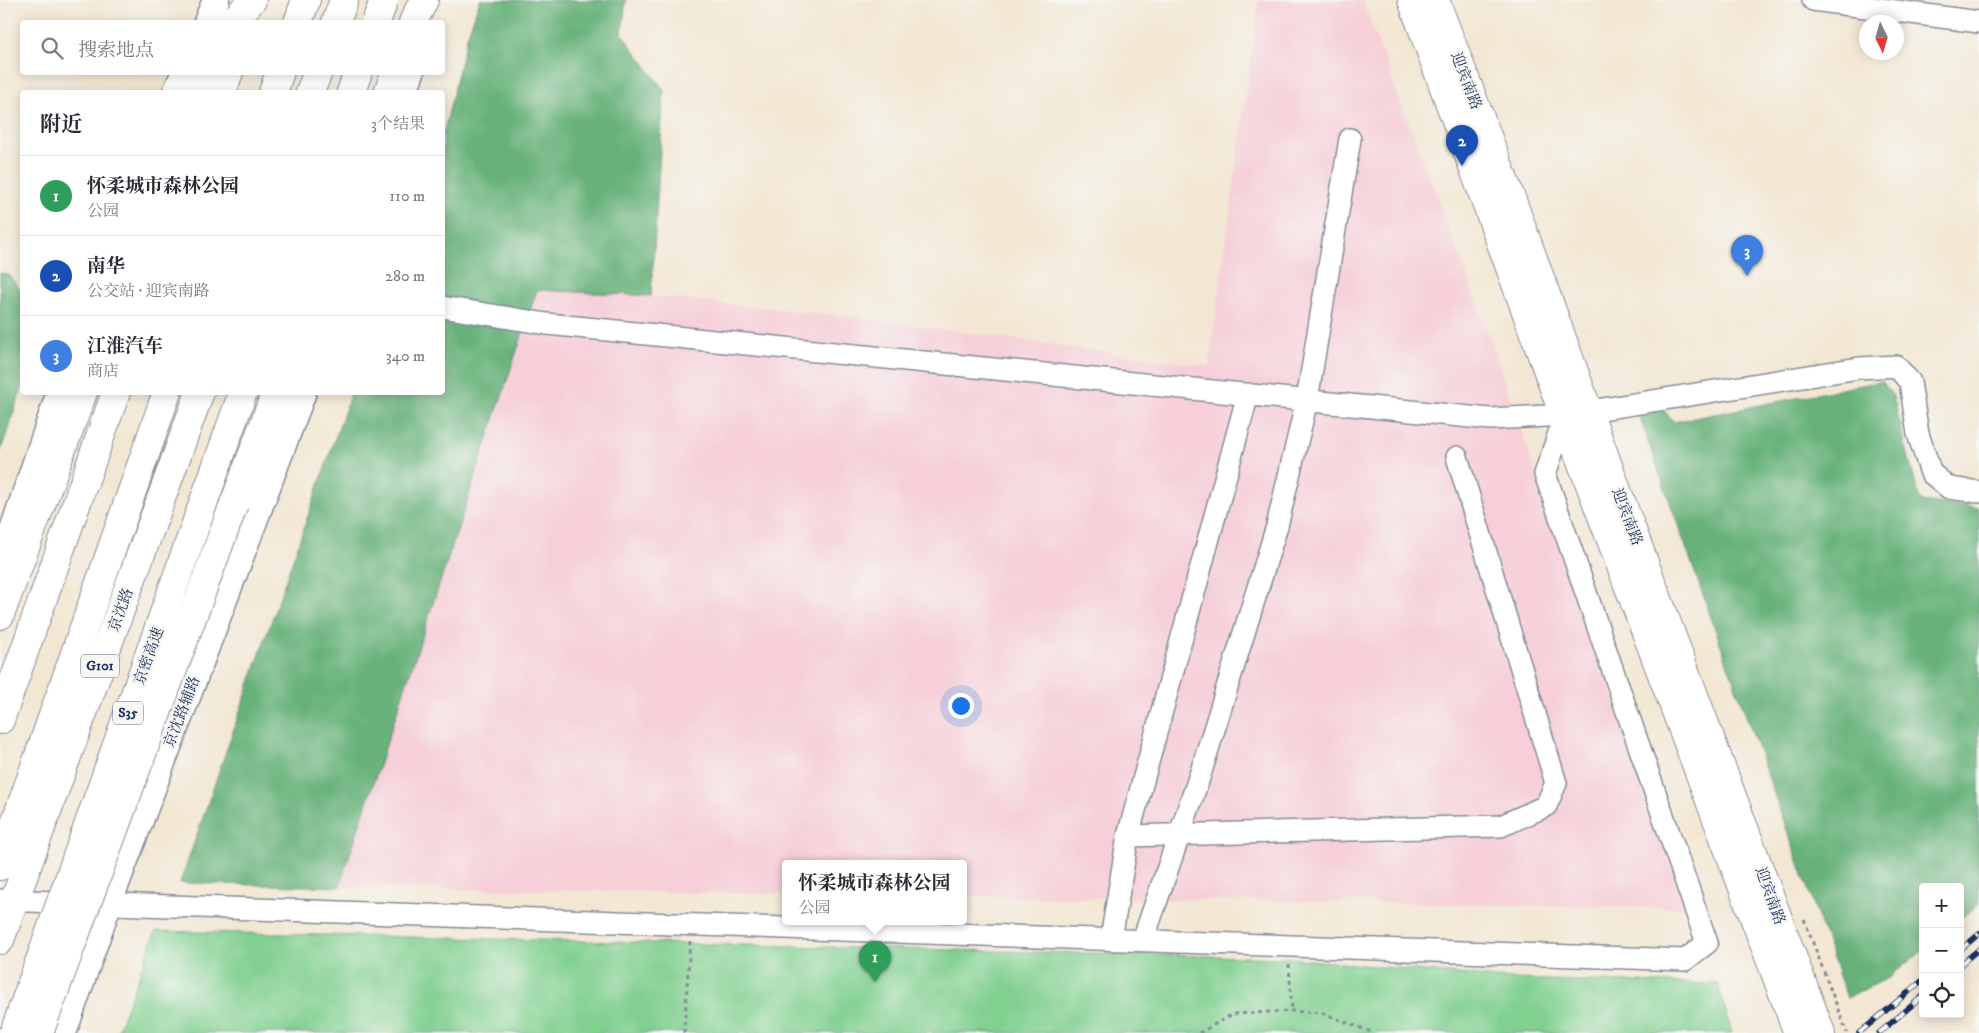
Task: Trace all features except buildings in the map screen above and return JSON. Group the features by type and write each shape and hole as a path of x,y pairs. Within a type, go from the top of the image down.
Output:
{"main road":[{"path":"235,20 253,0"},
{"path":"248,20 253,0"},
{"path":"299,20 306,0"},
{"path":"337,20 344,0"},
{"path":"374,0 377,20"},
{"path":"378,20 384,0"},
{"path":"414,20 424,0"},
{"name":"迎宾南路","path":"1412,0 1821,1033"},
{"name":"迎宾南路","path":"1435,0 1514,206 1576,413 1798,1033"},
{"path":"200,90 206,75"},
{"path":"223,90 228,75"},
{"path":"274,90 279,75"},
{"path":"311,90 317,75"},
{"path":"352,90 357,75"},
{"path":"0,615 82,395"},
{"path":"0,720 115,395"},
{"name":"京沈路","path":"0,866 166,395"},
{"name":"京沈路","path":"0,940 7,900 199,395"},
{"name":"京密高速","path":"14,1033 242,395"},
{"path":"39,1033 275,395"}],"street":[{"path":"208,20 216,0"},
{"path":"429,20 435,0"},
{"path":"1813,0 1979,22"},
{"path":"177,90 184,75"},
{"path":"1143,940 1200,775 1277,526 1307,400 1350,139"},
{"path":"445,307 547,324 1490,419 1576,413 1859,368 1896,366 1910,382 1918,434 1931,473 1949,488 1979,492"},
{"path":"1111,939 1128,836 1248,394"},
{"path":"0,568 59,395"},
{"name":"京沈路辅路","path":"64,1033 109,902 302,395"},
{"path":"7,900 109,902 1685,960 1706,942 1545,474 1576,413"},
{"path":"1128,836 1179,837 1502,826 1546,806 1556,783 1457,457"}],"path":[{"path":"684,1033 690,945 695,924"},
{"path":"1288,946 1292,1011"},
{"path":"1198,1033 1233,1014 1292,1011 1322,1013 1374,1033"}],"shaded area":[{"path":"1259,0 1362,0 1484,321 1685,908 967,896 967,860 782,860 782,894 339,887 537,289 651,296 844,316 1209,366"}],"green space":[{"path":"480,0 626,0 622,34 664,90 651,296 537,290 339,887 180,883 350,395 445,395 445,127 466,40"},
{"path":"0,273 9,275 20,289 20,394 0,453"},
{"path":"1882,381 1893,396 1920,501 1979,508 1979,904 1964,916 1964,883 1919,883 1919,953 1888,978 1847,998 1639,416 1663,409 1674,422"},
{"path":"156,931 1289,958 1509,979 1718,984 1732,1033 117,1033"}],"railway":[{"path":"1964,947 1979,934"},
{"path":"1964,962 1979,949"},
{"path":"1859,1033 1919,983"},
{"path":"1879,1033 1919,999"}],"place":[{"name":"南华","path":"1462,166"},
{"name":"江淮汽车","path":"1747,276"},
{"name":"怀柔城市森林公园","path":"875,982"}]}
